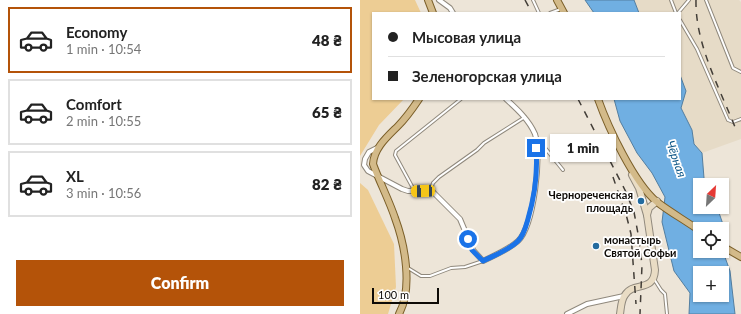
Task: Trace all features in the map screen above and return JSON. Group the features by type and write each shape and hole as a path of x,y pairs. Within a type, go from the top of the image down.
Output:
{"main road":[{"path":"428,0 433,12"},
{"path":"558,0 563,11"},
{"path":"399,314 405,300 406,281 404,250 396,219 378,178 373,164 373,158 379,147 418,100"},
{"path":"598,100 603,113 639,188 647,215 655,270 654,278 648,284 631,289 624,296 620,314"},
{"path":"623,155 643,186 656,201 693,226"},
{"path":"647,215 650,208 656,201"},
{"path":"729,250 741,257"}],"street":[{"path":"439,0 450,8 452,12"},
{"path":"378,178 402,189 415,191 431,190 460,219 472,250 483,261 512,245 519,240 525,230 533,202 537,162 535,135 524,117 507,100"},
{"path":"567,314 587,304 624,296"}],"lane":[{"path":"533,0 539,12"},
{"path":"671,0 677,12"},
{"path":"678,12 689,0"},
{"path":"706,0 733,68 741,72"},
{"path":"681,22 697,50 728,120 733,122 741,119"},
{"path":"415,191 395,155 396,151 460,100"},
{"path":"431,190 433,183 439,177 477,150 484,143 524,117"},
{"path":"535,135 563,170"},
{"path":"405,266 412,272 421,276 430,276 451,268 465,267 483,261"},
{"path":"654,278 665,294 667,314"}],"shaded area":[{"path":"360,0 415,0 421,12 372,12 372,100 403,100 379,125 360,156"},
{"path":"634,0 739,0 741,2 741,139 702,153 694,144 692,130 681,108 686,91 681,78 681,12 639,12"},
{"path":"360,183 368,190 394,244 396,287 388,314 360,314"}],"water":[{"path":"585,0 634,0 639,12 593,12"},
{"name":"Чёрная","path":"681,78 686,91 681,108 692,130 694,144 702,153 704,178 693,178 693,214 719,214 722,222 693,222 693,258 725,258 728,266 693,266 693,302 729,302 729,268 735,314 689,314 690,293 674,271 662,222 665,197 652,173 637,153 620,121 614,100 681,100"}],"railway":[{"path":"525,0 531,12"},
{"path":"696,0 699,32 704,49 715,81 735,127"},
{"path":"579,100 625,190 634,212 642,265 640,314"},
{"path":"613,177 631,234 636,304"}],"place":[{"name":"Чернореченская площадь","path":"641,201"},
{"name":"монастырь Святой Софьи","path":"596,246"}],"route":[{"path":"468,239 472,250 483,261 509,248 519,240 525,230 533,202 536,182 536,148"}]}
